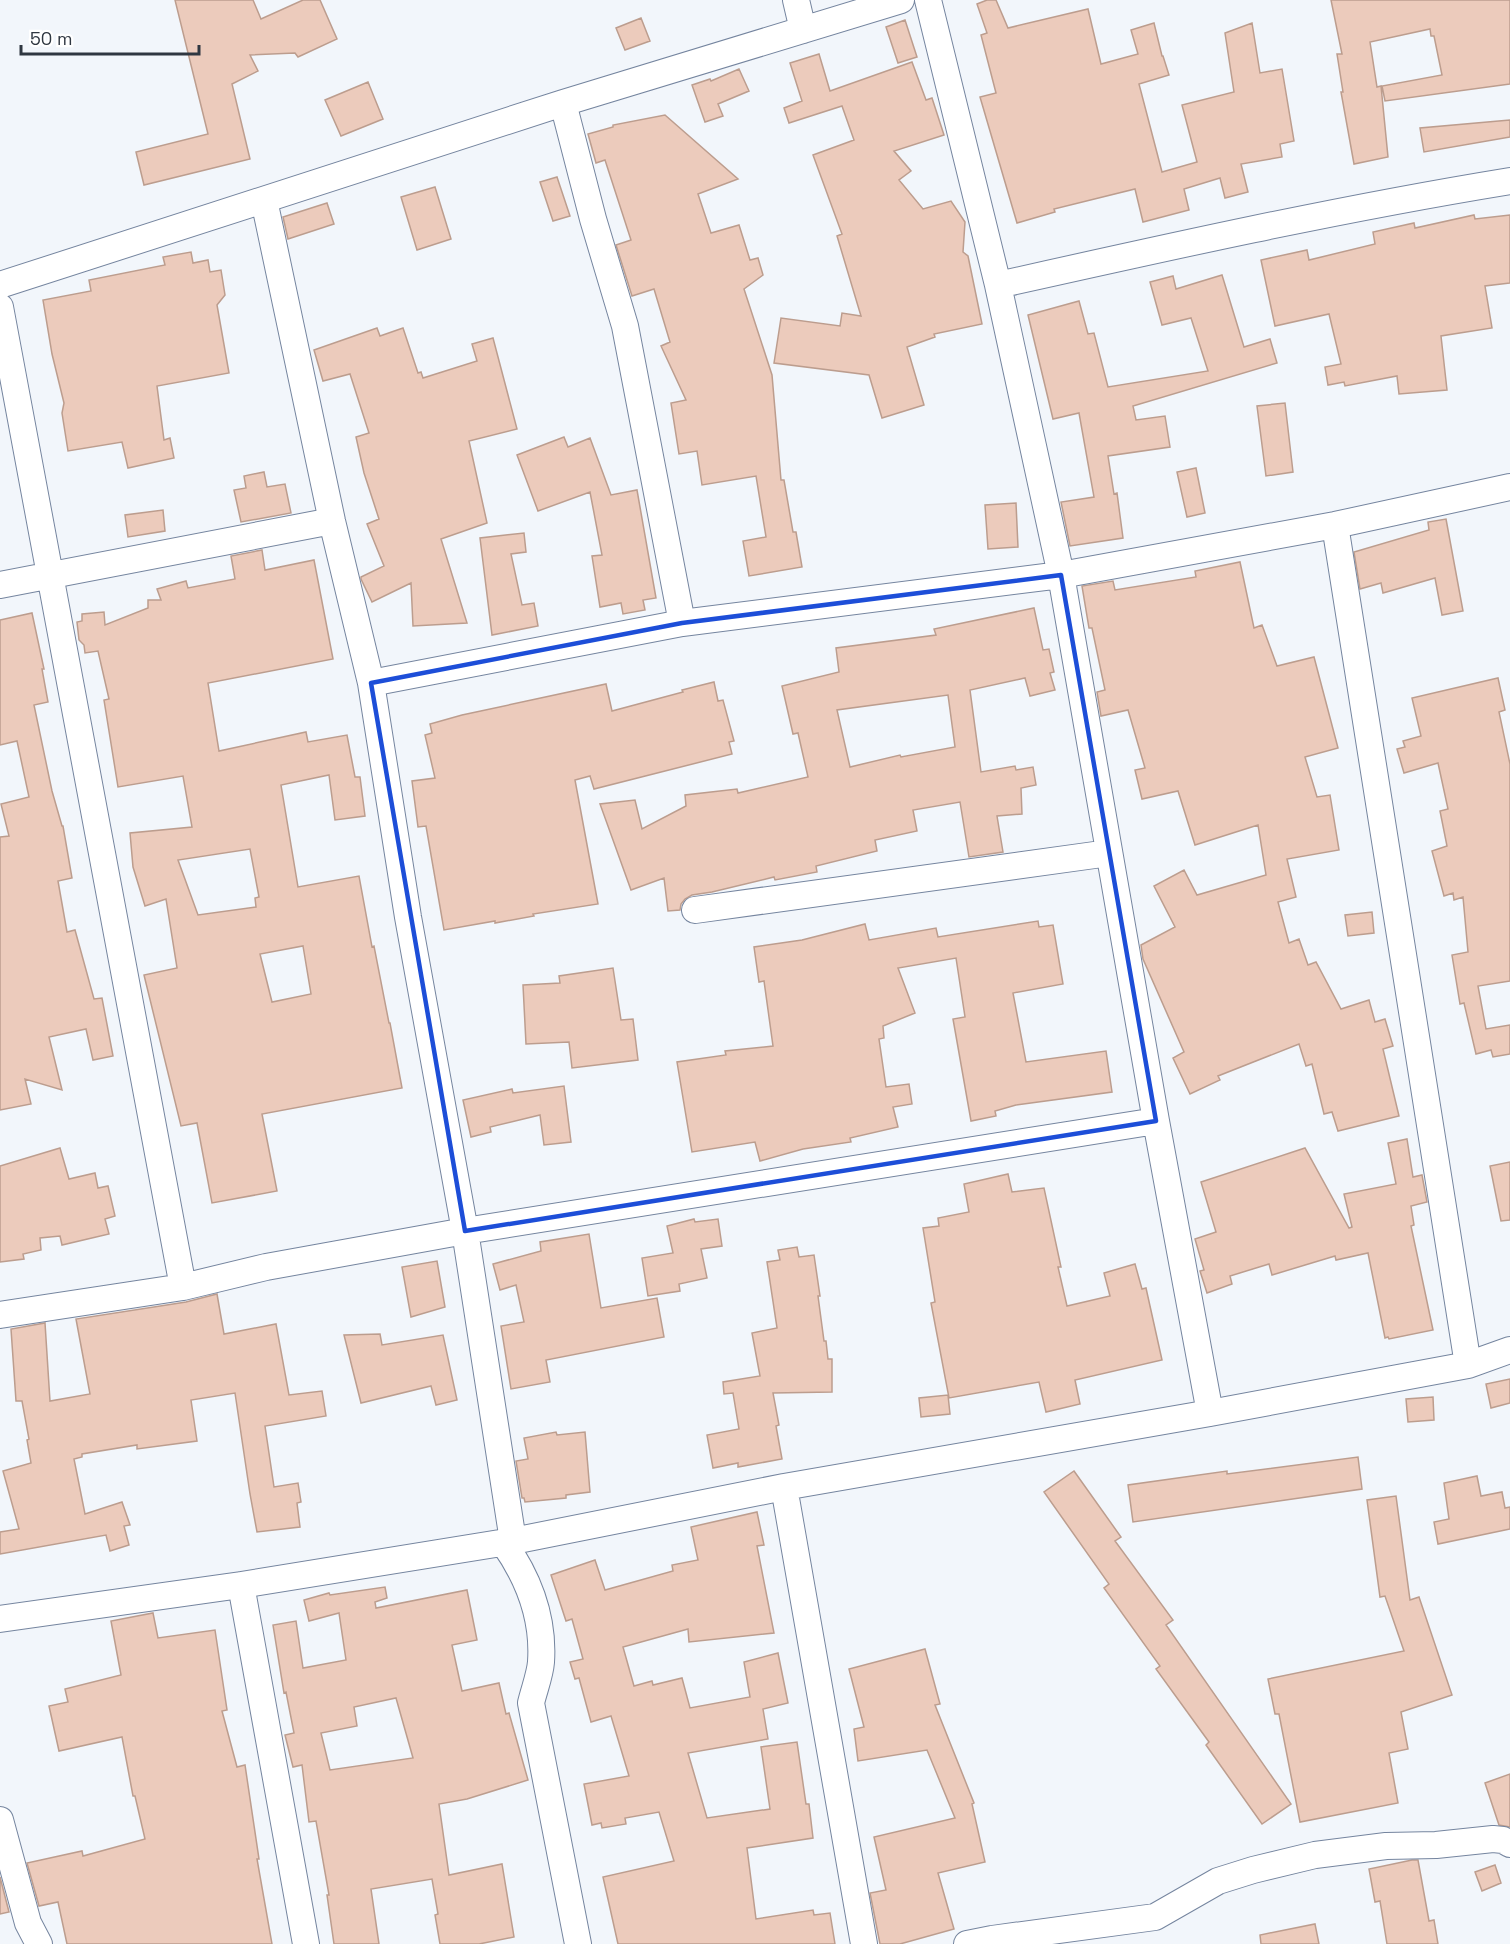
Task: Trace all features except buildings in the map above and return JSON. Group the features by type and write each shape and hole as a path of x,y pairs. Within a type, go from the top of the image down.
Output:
{"street":[{"path":"796,0 803,30"},
{"path":"0,285 564,103 901,0"},
{"path":"928,0 998,285 1062,574 1108,853 1210,1413"},
{"path":"564,103 593,219 625,326 682,623"},
{"path":"998,285 1244,230 1510,181"},
{"path":"264,200 332,521 370,683 408,917 465,1231 508,1541 513,1557 533,1596 541,1638 541,1664 531,1702 578,1944"},
{"path":"0,307 183,1287"},
{"path":"370,683 682,623 1062,574 1335,525 1510,487"},
{"path":"0,585 332,521"},
{"path":"1335,525 1468,1365"},
{"path":"695,910 1108,853"},
{"path":"0,1315 183,1287 266,1267 465,1231 1156,1121"},
{"path":"0,1619 241,1585 508,1541 784,1486 1210,1413 1468,1365 1510,1350"},
{"path":"784,1486 864,1944"},
{"path":"241,1585 306,1944"},
{"path":"0,1820 28,1923 39,1944"},
{"path":"967,1944 1155,1917 1218,1881 1315,1855 1386,1846 1436,1845 1493,1839 1503,1840 1510,1844"}],"highlighted area":[{"path":"1061,575 1156,1121 465,1231 371,683 682,623"}]}
